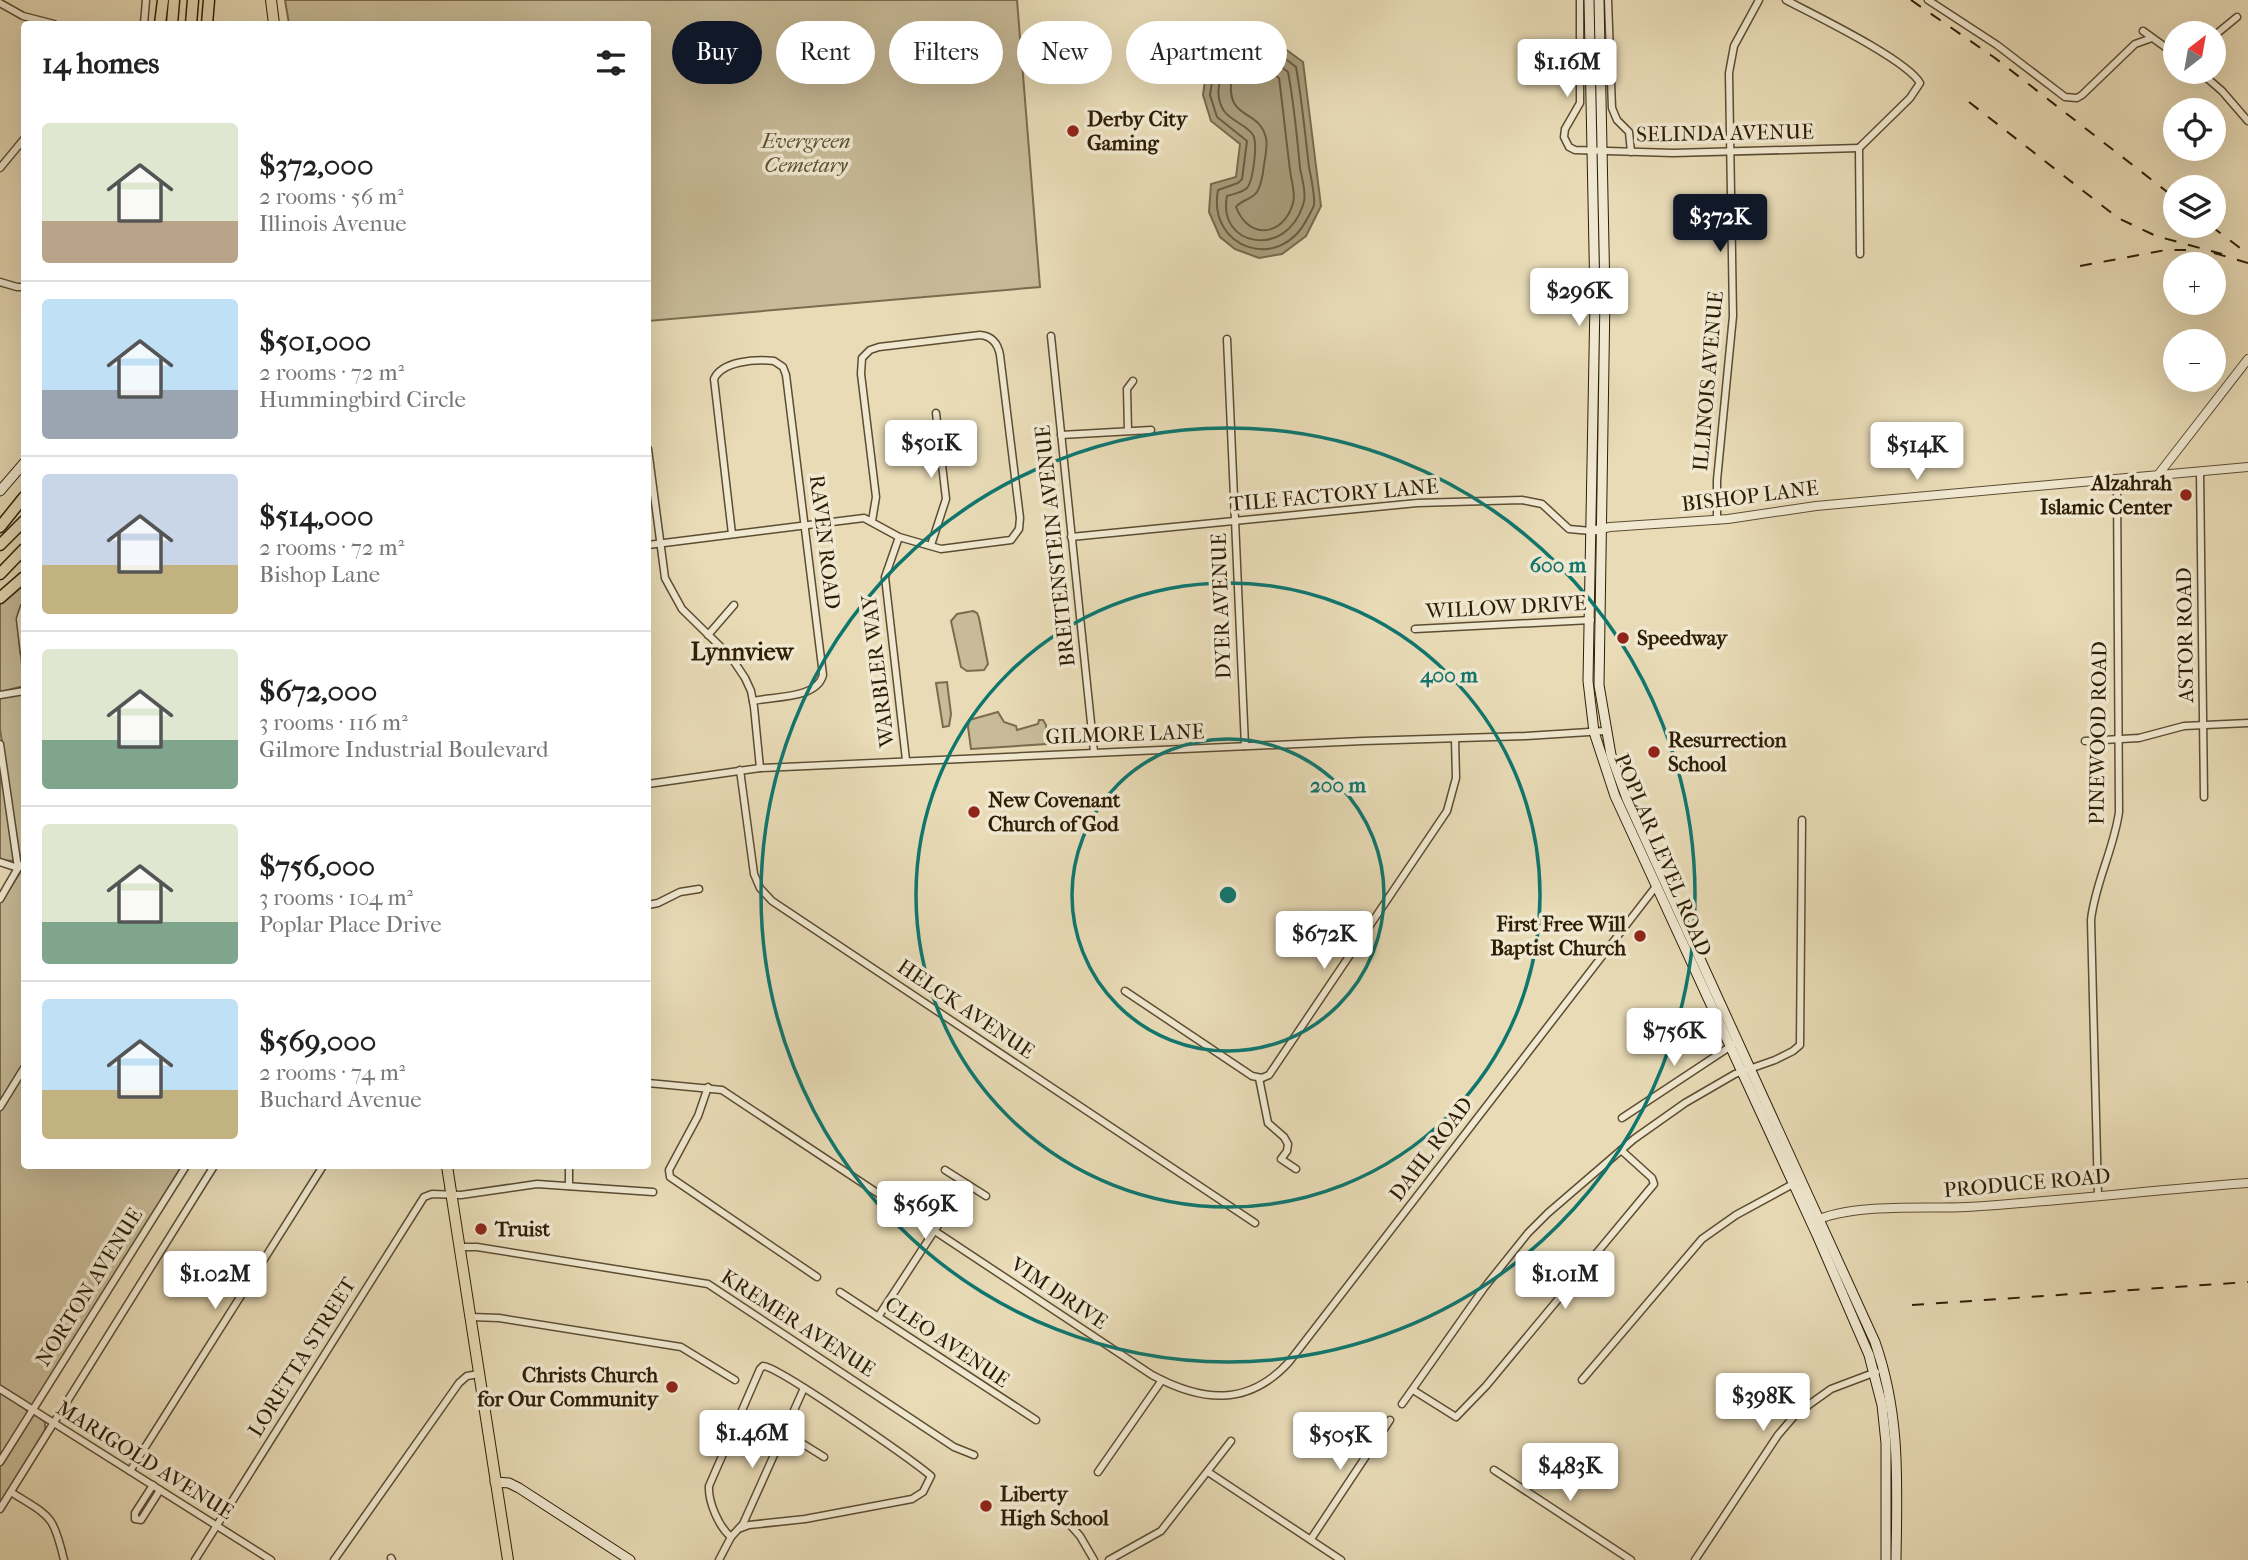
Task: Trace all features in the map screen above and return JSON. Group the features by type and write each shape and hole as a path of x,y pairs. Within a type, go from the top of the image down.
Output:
{"highway":[{"path":"160,21 163,0"},
{"path":"172,21 174,0"},
{"path":"191,21 193,0"},
{"path":"207,21 209,0"},
{"path":"0,527 21,501"},
{"path":"0,545 21,524"},
{"path":"0,574 21,552"},
{"path":"0,598 21,580"}],"main road":[{"path":"271,0 274,21"},
{"name":"POPLAR LEVEL ROAD","path":"1589,0 1597,124"},
{"name":"POPLAR LEVEL ROAD","path":"1599,0 1588,620 1588,681 1594,732 1615,796 1655,886 1734,1044"},
{"name":"POPLAR LEVEL ROAD","path":"1597,151 1605,296 1599,620 1599,685 1605,731 1617,774 1734,1044 1816,1220 1862,1336 1891,1400 1897,1449 1896,1560"},
{"path":"0,491 21,466"},
{"name":"POPLAR LEVEL ROAD","path":"1746,1070 1793,1184 1816,1220"},
{"path":"448,1169 508,1560"},
{"name":"POPLAR LEVEL ROAD","path":"1879,1372 1886,1449 1886,1560"},
{"path":"1886,1449 1897,1449"},
{"path":"495,1482 509,1483 519,1488 630,1560"}],"street":[{"path":"144,21 146,0"},
{"path":"1580,0 1580,103 1565,129 1564,137 1575,150 1597,151"},
{"path":"1608,0 1612,108 1617,120 1629,132 1631,152"},
{"name":"ILLINOIS AVENUE","path":"1717,520 1717,480 1733,316 1728,83 1734,46 1759,0"},
{"path":"1786,0 1872,47 1912,74 1920,83 1910,98 1859,148 1860,254"},
{"path":"1928,0 1997,45 2065,97 2077,98 2082,95 2135,44 2152,38"},
{"path":"0,3 23,16 42,21"},
{"path":"2226,26 2237,17"},
{"path":"2143,31 2163,46"},
{"path":"2214,84 2248,121"},
{"path":"0,168 21,143"},
{"name":"SELINDA AVENUE","path":"1597,151 1730,152 1859,148"},
{"path":"0,282 21,286"},
{"path":"651,545 864,518 899,537 946,549 1008,541 1017,535 1020,518 997,345 988,337 980,335 887,346 870,351 862,358 860,365 876,497 872,521"},
{"name":"BREITENSTEIN AVENUE","path":"1051,336 1094,752"},
{"name":"DYER AVENUE","path":"1227,339 1245,746"},
{"path":"2158,475 2248,359"},
{"name":"RAVEN ROAD","path":"732,534 714,383 716,375 723,367 774,361 783,367 786,375 823,678 817,688 809,692 753,701"},
{"path":"1128,431 1127,390 1133,381"},
{"path":"930,545 946,499 936,414"},
{"path":"1061,435 1151,430"},
{"name":"BISHOP LANE","path":"1591,531 1717,520 1816,506 2248,467"},
{"name":"ASTOR ROAD","path":"2200,472 2204,797"},
{"path":"651,475 665,578 682,609 742,672 753,701 760,768"},
{"name":"PINEWOOD ROAD","path":"2098,1195 2091,920 2117,824 2120,796 2117,478"},
{"name":"TILE FACTORY LANE","path":"1071,537 1417,503 1522,500 1542,504 1569,529 1591,531"},
{"name":"WARBLER WAY","path":"899,537 885,577 906,760"},
{"path":"708,635 734,605"},
{"name":"WILLOW DRIVE","path":"1415,629 1599,620"},
{"path":"0,695 21,692"},
{"path":"2085,741 2139,738 2174,728 2203,724 2248,723"},
{"name":"GILMORE LANE","path":"651,784 760,768 1605,731"},
{"path":"1125,991 1252,1076 1259,1078 1269,1075 1443,818 1452,798 1456,778 1455,739"},
{"path":"0,744 21,860"},
{"name":"HELCK AVENUE","path":"740,770 754,874 760,888 772,901 1255,1223"},
{"path":"1402,1404 1465,1312 1528,1233 1621,1150 1695,1096 1746,1070 1793,1051 1801,1042 1802,820"},
{"path":"0,862 21,865"},
{"path":"0,898 21,866"},
{"name":"DAHL ROAD","path":"1199,1394 1223,1396 1245,1392 1265,1383 1281,1370 1655,886 1664,881"},
{"path":"651,904 680,892 699,889"},
{"path":"1622,1118 1734,1044"},
{"path":"0,1107 21,1073"},
{"path":"1259,1078 1268,1123 1288,1144 1281,1159 1296,1170"},
{"name":"VIM DRIVE","path":"651,1083 719,1088 730,1094 1162,1380 1182,1390 1199,1394"},
{"path":"708,1087 698,1116 669,1170 671,1179 817,1277"},
{"path":"1413,1390 1456,1417 1486,1386 1654,1184 1652,1178 1621,1150"},
{"name":"NORTON AVENUE","path":"0,1462 184,1169"},
{"name":"NORTON AVENUE","path":"0,1509 212,1169"},
{"path":"130,1471 321,1169"},
{"path":"569,1169 569,1186"},
{"path":"945,1170 986,1196"},
{"name":"PRODUCE ROAD","path":"1816,1220 1828,1215 1864,1211 1968,1207 2248,1183"},
{"name":"LORETTA STREET","path":"195,1560 418,1204 429,1194 461,1195 537,1184 653,1192"},
{"path":"878,1317 965,1184"},
{"path":"1582,1380 1702,1239 1736,1215 1793,1184"},
{"name":"KREMER AVENUE","path":"461,1247 477,1247 708,1284 954,1447 974,1455"},
{"name":"CLEO AVENUE","path":"840,1292 1036,1420"},
{"path":"471,1317 499,1318 681,1347 735,1380"},
{"path":"732,1537 723,1528 708,1493 709,1486 760,1369 764,1366 771,1367 804,1388 931,1476 923,1492 917,1497 805,1519 741,1528"},
{"path":"1695,1560 1778,1435 1796,1414 1831,1389 1879,1372"},
{"path":"334,1560 459,1382 467,1376 479,1374"},
{"path":"1098,1472 1162,1380"},
{"path":"719,1560 732,1537 741,1528 804,1388"},
{"name":"MARIGOLD AVENUE","path":"0,1389 271,1560"},
{"path":"1311,1539 1390,1420"},
{"path":"784,1432 824,1457"},
{"path":"1109,1560 1161,1531 1231,1441"},
{"path":"1494,1470 1631,1560"},
{"path":"1208,1472 1311,1539 1336,1559"},
{"path":"153,1485 135,1513 135,1519 141,1520 160,1490"},
{"path":"11,1492 52,1520 64,1560"},
{"path":"1063,1517 1080,1536 1094,1560"}],"green space":[{"name":"Evergreen Cemetary","path":"285,0 1017,0 1017,84 1024,84 1040,287 651,321 651,21 288,21"},
{"path":"21,586 21,609 17,618 21,687 0,692 0,603"},
{"path":"973,611 979,618 988,664 984,670 967,671 961,667 951,621 957,614"},
{"path":"947,682 951,714 949,726 943,727 936,683"},
{"path":"21,692 21,857 0,729 0,696"},
{"path":"998,712 1004,722 1016,726 1017,730 1043,720 1046,725 1047,744 971,749 969,720"},
{"path":"0,759 15,861 0,860"},
{"path":"21,872 21,1068 0,1102 0,903"},
{"path":"21,1076 21,1169 181,1169 33,1407 0,1386 0,1110"},
{"path":"0,1391 29,1412 0,1458"},
{"path":"36,1415 45,1422 45,1430 0,1503 0,1466 32,1416"}],"water":[{"path":"1287,50 1303,62 1321,206 1306,236 1282,254 1259,258 1235,249 1220,237 1209,212 1211,184 1236,177 1240,144 1211,121 1203,95 1205,84 1287,84"}],"railway":[{"path":"1911,0 1995,58 2163,189"},
{"path":"1969,102 2118,218 2156,236 2215,252"},
{"path":"2226,237 2248,254"},
{"path":"2080,266 2166,250 2186,250"},
{"path":"2226,257 2248,263"},
{"path":"1912,1305 2248,1282"}],"place":[{"name":"Derby City Gaming","path":"1073,131"},
{"name":"Alzahrah Islamic Center","path":"2186,495"},
{"name":"Speedway","path":"1623,638"},
{"name":"Resurrection School","path":"1654,752"},
{"name":"New Covenant Church of God","path":"974,812"},
{"name":"First Free Will Baptist Church","path":"1640,936"},
{"name":"Truist","path":"481,1229"},
{"name":"Christs Church for Our Community","path":"672,1387"},
{"name":"Liberty High School","path":"986,1506"}],"district":[{"name":"Lynnview","path":"742,652"}]}
